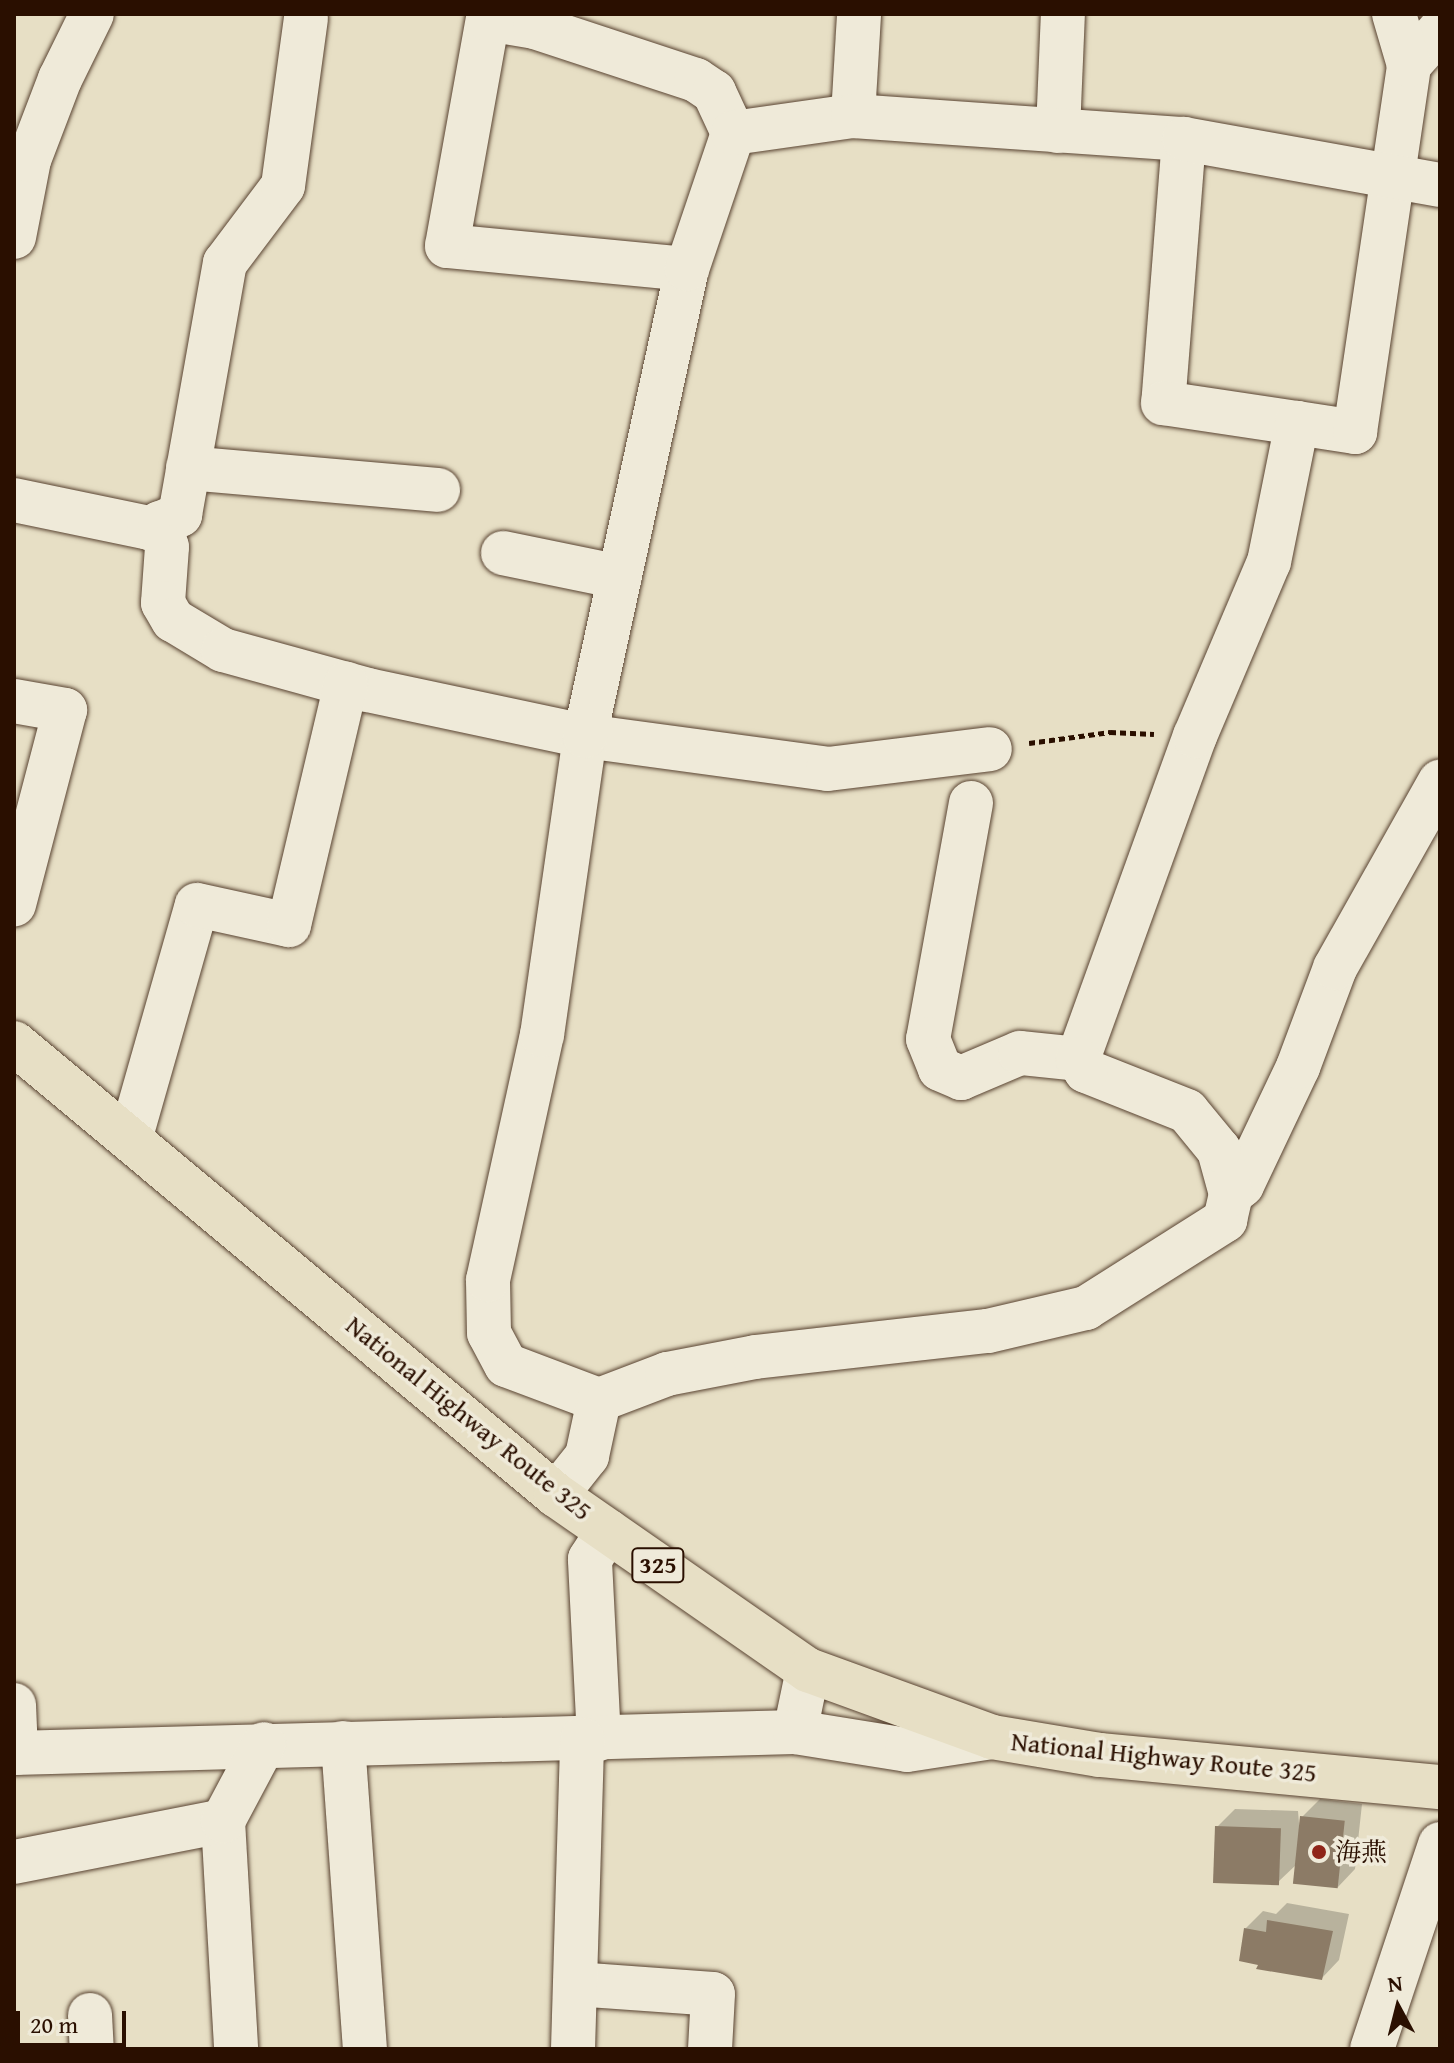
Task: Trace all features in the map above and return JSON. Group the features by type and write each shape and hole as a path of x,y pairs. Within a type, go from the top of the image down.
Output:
{"highway":[{"name":"National Highway Route 325","path":"14,1043 131,1136 556,1495 808,1670 992,1737 1100,1755 1440,1787"}],"street":[{"path":"14,237 29,160 60,79 92,14"},
{"path":"853,116 859,14"},
{"path":"1058,131 1063,14"},
{"path":"1184,139 1163,403 1355,432 1396,174 1409,65 1394,14"},
{"path":"14,500 149,528 180,515 225,263 283,186 306,19"},
{"path":"687,269 447,246 488,19 535,27 696,80 714,92 733,133 687,269 585,736 542,1035 488,1280 489,1333 506,1365 599,1400 667,1374 755,1357 988,1331 1086,1308 1225,1220 1231,1194 1219,1150 1187,1111 1086,1071 1078,1059"},
{"path":"1409,65 1440,30"},
{"path":"733,133 853,116 1184,139 1396,174 1440,185"},
{"path":"1078,1059 1195,736 1269,562 1297,423"},
{"path":"188,468 438,490"},
{"path":"160,523 167,547 163,603 173,620 223,650 346,684 585,736 828,769 990,749"},
{"path":"503,553 620,577"},
{"path":"131,1136 197,905 289,925 346,684"},
{"path":"14,701 65,710 14,904"},
{"path":"1231,1194 1242,1185 1298,1067 1335,968 1440,782"},
{"path":"971,803 928,1039 940,1069 961,1078 1020,1053 1078,1059"},
{"path":"556,1495 587,1456 599,1400"},
{"path":"573,2049 591,1739 590,1559 608,1531"},
{"path":"795,1732 808,1670"},
{"path":"14,1705 15,1753 795,1732 907,1750 992,1737"},
{"path":"343,1743 365,2049"},
{"path":"236,2049 223,1821 264,1744"},
{"path":"14,1862 223,1821"},
{"path":"1372,2049 1440,1844"},
{"path":"575,1984 713,1994 710,2049"}],"path":[{"path":"990,749 1110,732 1195,736"}],"building":[{"name":"海燕","path":"1300,1816 1345,1821 1338,1888 1293,1884"},
{"path":"1215,1826 1281,1828 1279,1885 1213,1883"},
{"path":"1267,1920 1333,1931 1322,1980 1256,1969 1258,1965 1239,1961 1244,1928 1266,1932"}],"place":[{"name":"海燕","path":"1319,1852"}]}
